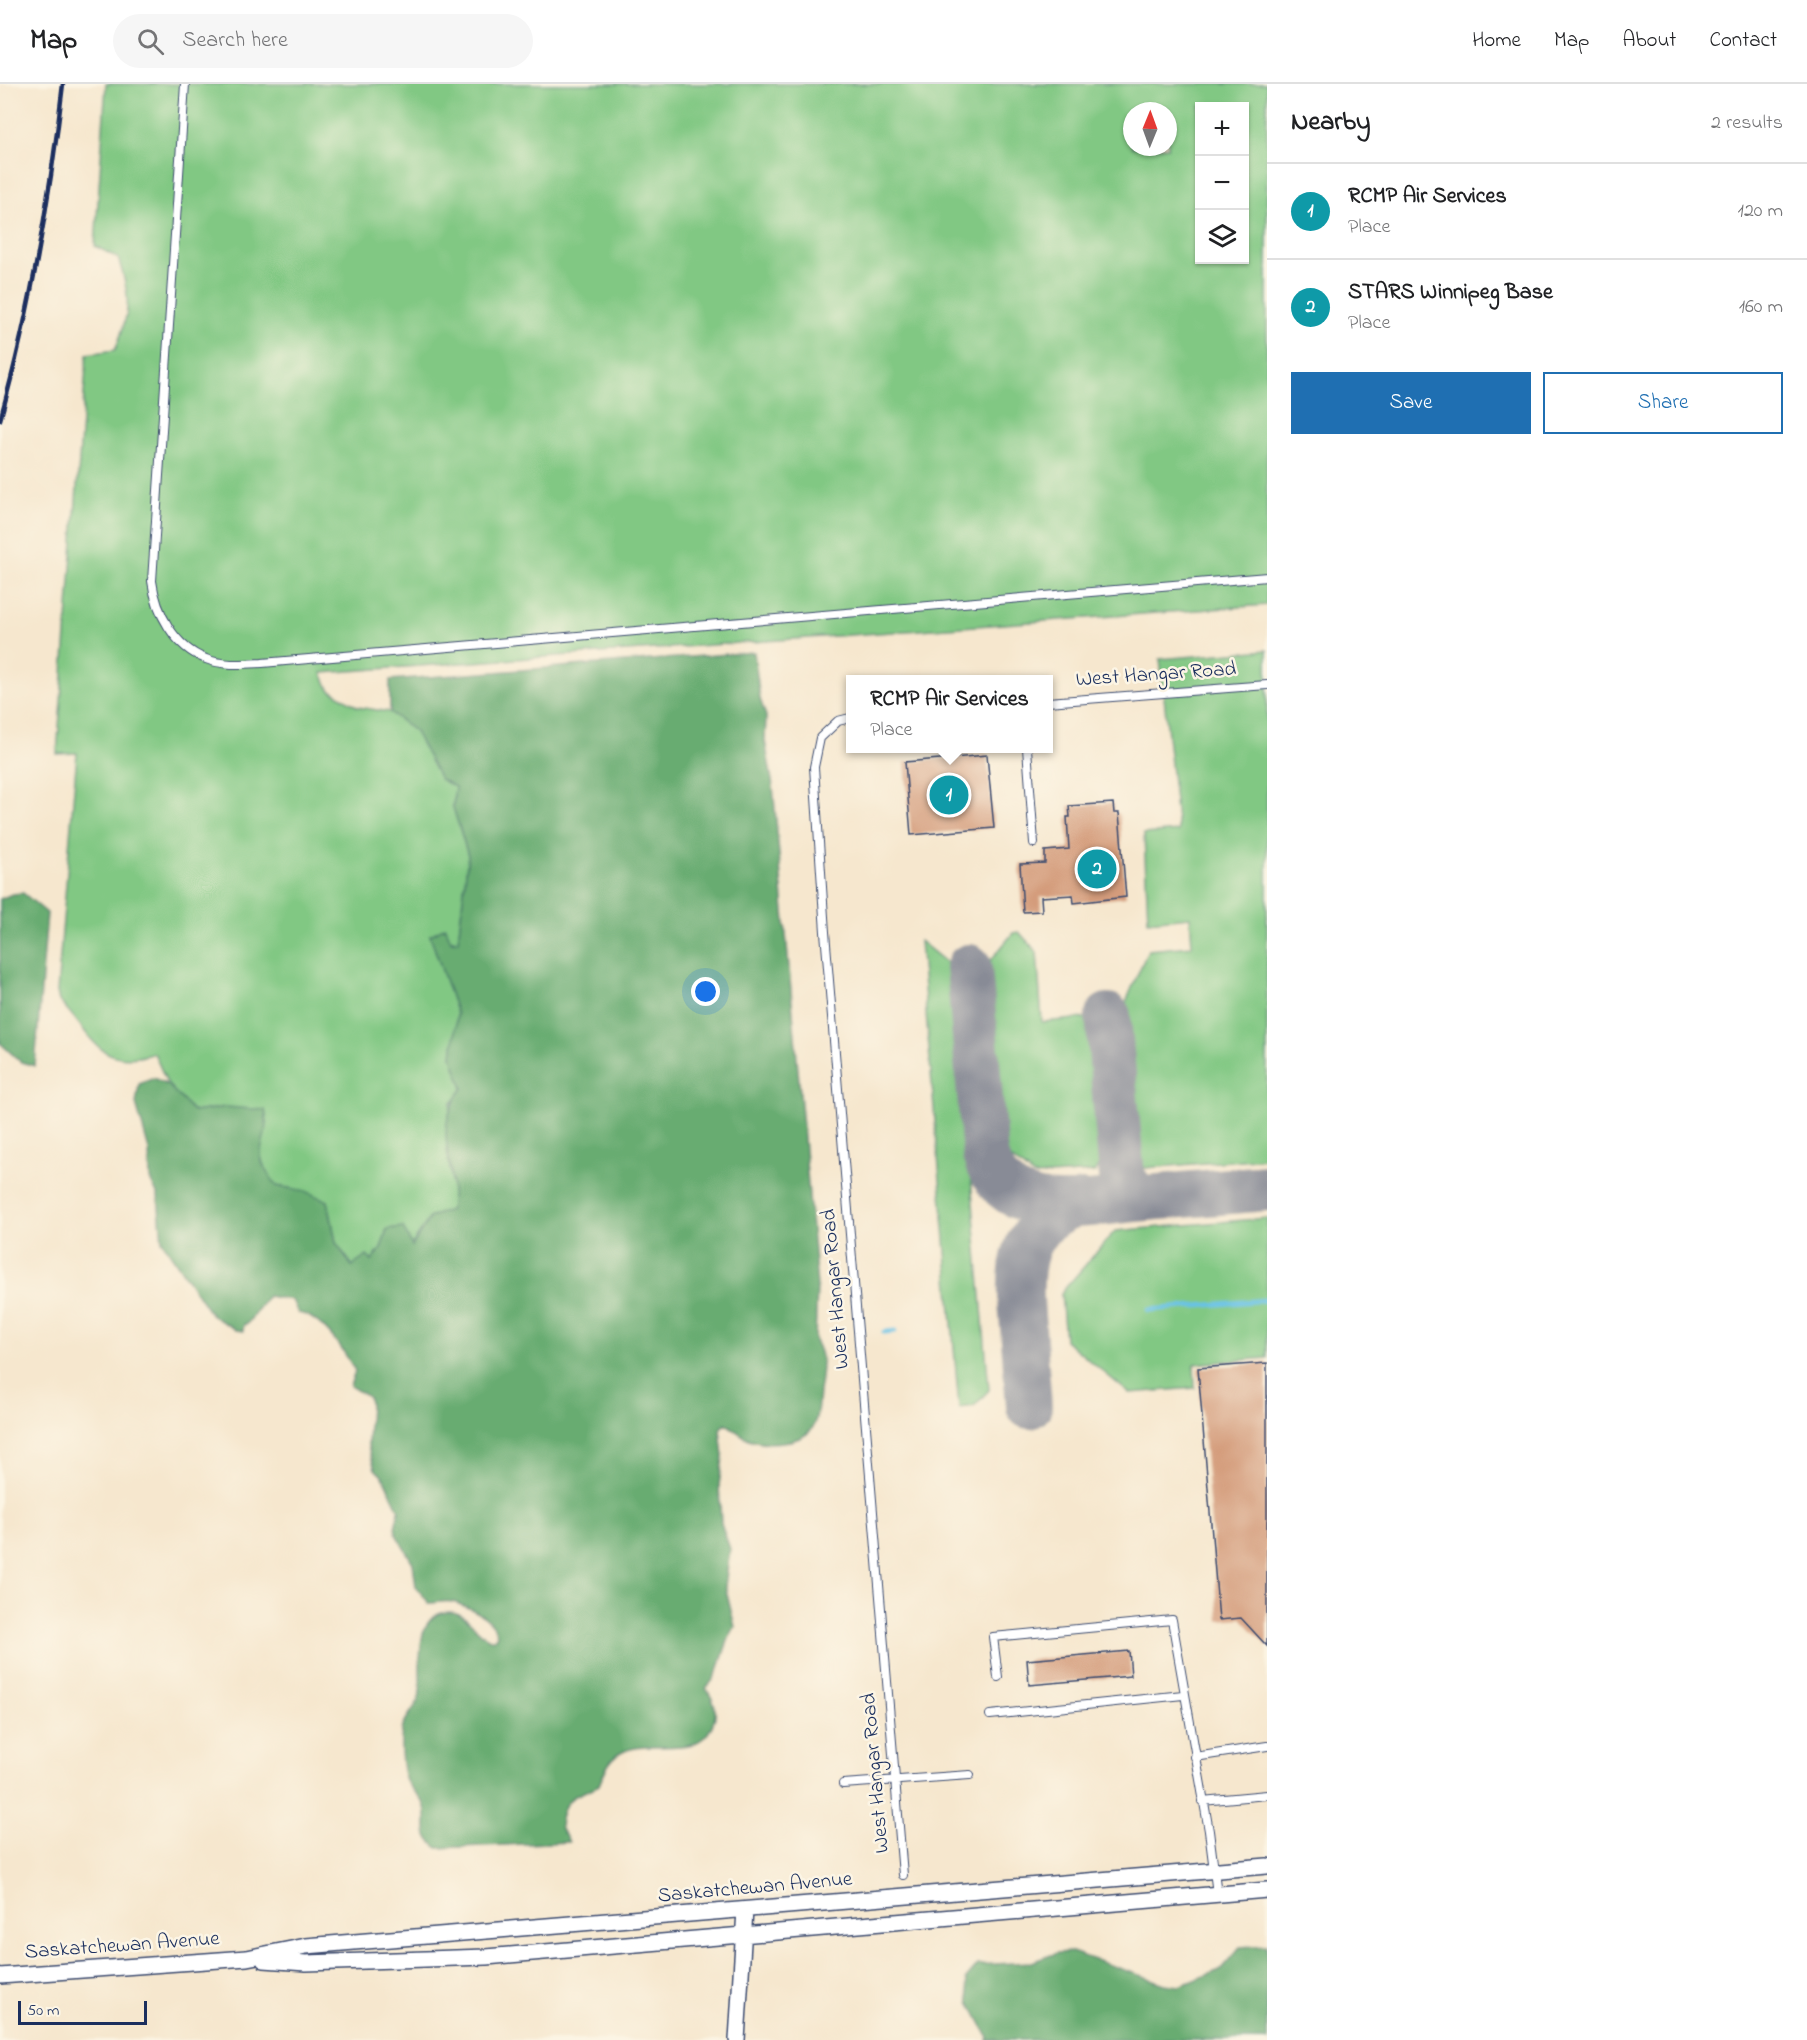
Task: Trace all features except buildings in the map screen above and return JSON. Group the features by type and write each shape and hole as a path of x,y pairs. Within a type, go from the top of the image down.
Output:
{"street":[{"name":"Saskatchewan Avenue","path":"0,1977 247,1958 306,1946 1267,1866"},
{"name":"Saskatchewan Avenue","path":"247,1958 306,1963 486,1957 1267,1890"},
{"path":"737,2040 745,1910"}],"lane":[{"path":"185,84 152,580 154,599 162,618 189,649 205,659 242,664 274,662 1267,577"},
{"name":"West Hangar Road","path":"1053,702 1267,685"},
{"name":"West Hangar Road","path":"846,719 838,721 820,738 814,766 903,1875"},
{"path":"1027,753 1034,843"},
{"path":"998,1677 993,1636 1172,1620 1217,1894"},
{"path":"990,1715 1183,1695"},
{"path":"1195,1757 1267,1746"},
{"path":"843,1784 970,1775"},
{"path":"1202,1801 1267,1795"}],"green space":[{"path":"106,84 1267,84 1267,605 322,673 329,689 358,707 390,712 415,732 455,787 453,807 468,855 458,941 430,935 457,1014 452,1057 463,1088 451,1104 447,1151 454,1193 450,1210 430,1217 411,1246 387,1229 381,1249 372,1261 353,1266 336,1243 328,1201 305,1191 277,1186 265,1170 261,1149 267,1122 226,1107 194,1112 168,1085 154,1053 120,1057 108,1053 98,1046 59,1001 57,992 77,753 57,754 87,354 115,350 124,325 127,294 118,258 95,246"},
{"path":"1267,650 1267,1158 1145,1168 1131,1155 1120,1016 1148,950 1192,946 1190,917 1148,921 1144,834 1178,831 1160,659"},
{"path":"754,652 760,699 766,716 765,741 773,786 817,1286 815,1341 822,1365 816,1419 813,1427 802,1437 776,1443 752,1440 725,1423 720,1429 723,1457 719,1485 721,1523 730,1549 725,1586 735,1627 727,1642 716,1675 706,1688 715,1711 714,1721 705,1737 683,1746 630,1749 615,1757 599,1785 571,1798 564,1808 560,1827 569,1842 438,1848 427,1834 425,1807 406,1781 401,1756 403,1726 417,1704 420,1694 420,1657 424,1632 429,1622 437,1615 449,1612 461,1615 490,1639 494,1639 497,1635 495,1629 486,1618 459,1604 447,1601 429,1603 416,1587 413,1563 397,1536 395,1528 399,1510 383,1477 375,1469 368,1446 370,1402 368,1397 350,1386 355,1371 331,1335 315,1320 298,1313 292,1300 268,1296 247,1324 244,1324 243,1331 236,1330 211,1315 162,1241 158,1196 150,1179 149,1150 136,1104 139,1084 154,1078 168,1085 194,1112 226,1107 265,1110 266,1131 261,1154 267,1173 277,1186 305,1191 328,1201 336,1243 352,1266 367,1256 372,1261 381,1249 387,1229 403,1227 412,1246 430,1217 450,1210 452,1177 447,1149 447,1120 463,1088 452,1057 457,1014 430,935 445,927 451,941 458,941 468,855 453,807 455,787 440,779 415,732 390,712 390,680"},
{"path":"23,893 47,913 35,1066 21,1062 0,1043 0,899 12,894"},
{"path":"1019,932 1037,952 1042,1022 1096,1017 1107,1157 1095,1172 1034,1176 1001,1151 986,966 1013,933"},
{"path":"920,941 953,968 989,1390 974,1406 959,1408"},
{"path":"1267,1218 1267,1358 1194,1364 1195,1388 1129,1393 1065,1340 1061,1293 1115,1231"},
{"path":"1267,1945 1267,2040 987,2040 988,2036 970,2002 966,1979 978,1965 1031,1962 1057,1953 1072,1952 1165,1984 1179,1986 1220,1970 1240,1947"}],"waterway":[{"path":"1149,1310 1267,1300"},
{"path":"884,1332 895,1331"}],"taxiway":[{"path":"969,967 985,1155 995,1177 1011,1192 1030,1201 1052,1205 1076,1205 1146,1198 1134,1194 1122,1177 1108,1016"},
{"path":"1146,1198 1267,1188"},
{"path":"1029,1406 1021,1307 1022,1268 1026,1251 1033,1236 1044,1222 1060,1211 1082,1203"}],"railway":[{"path":"0,420 21,337 38,253 63,84"}],"place":[{"name":"RCMP Air Services","path":"949,795"},
{"name":"STARS Winnipeg Base","path":"1097,869"}]}
